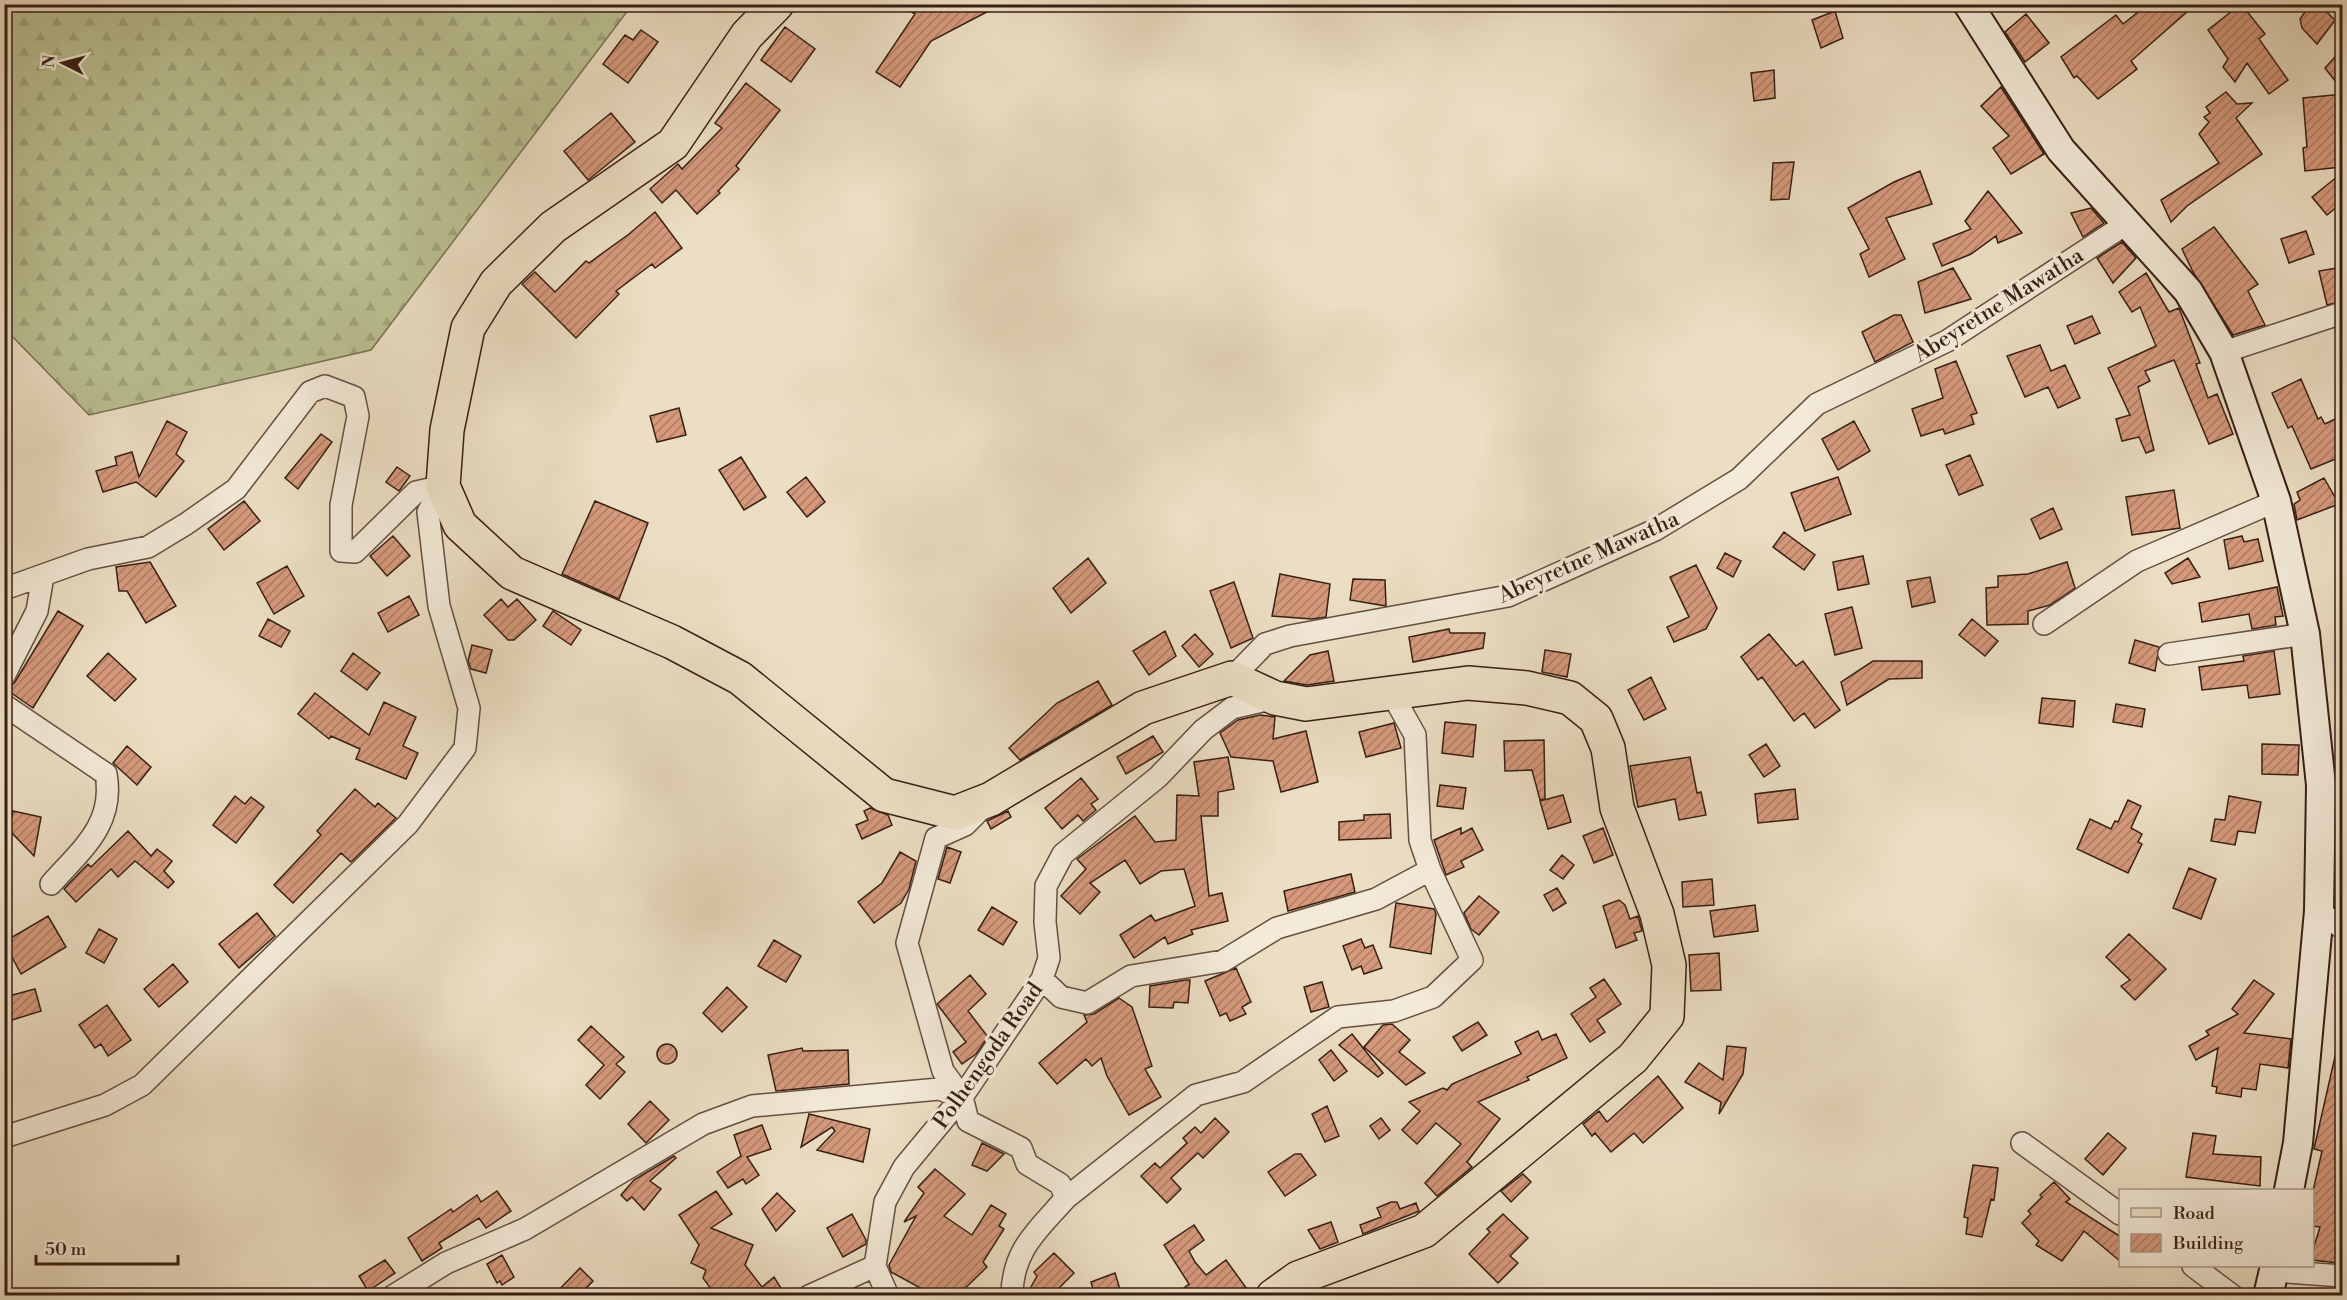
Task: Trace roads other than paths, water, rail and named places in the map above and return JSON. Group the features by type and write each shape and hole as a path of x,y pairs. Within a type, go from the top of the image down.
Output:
{"main road":[{"path":"777,4 747,35 672,144 553,227 496,283 468,328 447,430 443,486 460,525 512,573 672,642 740,678 884,795 955,813 991,800 1143,708 1232,678 1275,698 1305,704 1468,683 1527,688 1570,698 1596,719 1608,748 1617,808 1657,914 1669,965 1667,1016 1633,1058 1424,1231 1298,1278 1273,1296"}],"street":[{"path":"1968,4 2061,150 2188,291 2224,352 2276,501 2305,634 2321,785 2319,911 2298,1143 2289,1189"},
{"name":"Abeyretne Mawatha","path":"1232,678 1265,644 1290,636 1508,596 1656,530 1739,479 1817,404 1947,341 2126,224"},
{"path":"2224,352 2343,314"},
{"path":"4,589 88,559 148,547 186,524 236,489 310,392 326,386 354,397 358,416 341,505 341,551 355,552 416,492 443,486"},
{"path":"4,1137 105,1105 142,1085 408,824 465,748 469,708 438,606 428,512 443,486"},
{"path":"2044,624 2137,561 2276,501"},
{"path":"4,676 37,611 43,576"},
{"path":"2169,654 2305,634"},
{"path":"1012,1296 1012,1273 1023,1247 1066,1198 1196,1095 1243,1082 1338,1017 1394,1011 1433,997 1472,960 1430,870 1420,840 1415,735 1392,694"},
{"name":"Polhengoda Road","path":"875,1266 885,1202 904,1167 962,1097 1042,979 1049,958 1045,922 1046,886 1063,854 1158,777 1203,730 1232,708 1275,698"},
{"path":"4,705 106,774 109,791 105,818 94,835 51,884"},
{"path":"991,800 966,825 936,838 907,943 943,1071 962,1097 968,1120 1022,1148 1027,1164 1060,1184 1066,1198"},
{"path":"1042,979 1060,997 1087,1004 1131,976 1223,961 1277,928 1376,899 1430,870"},
{"path":"2319,911 2343,928"},
{"path":"393,1296 446,1263 525,1229 703,1124 752,1106 939,1089 962,1097"},
{"path":"2022,1143 2119,1213"},
{"path":"809,1296 875,1266 888,1296"},
{"path":"2194,1267 2233,1296"},
{"path":"2272,1277 2343,1276"}]}
